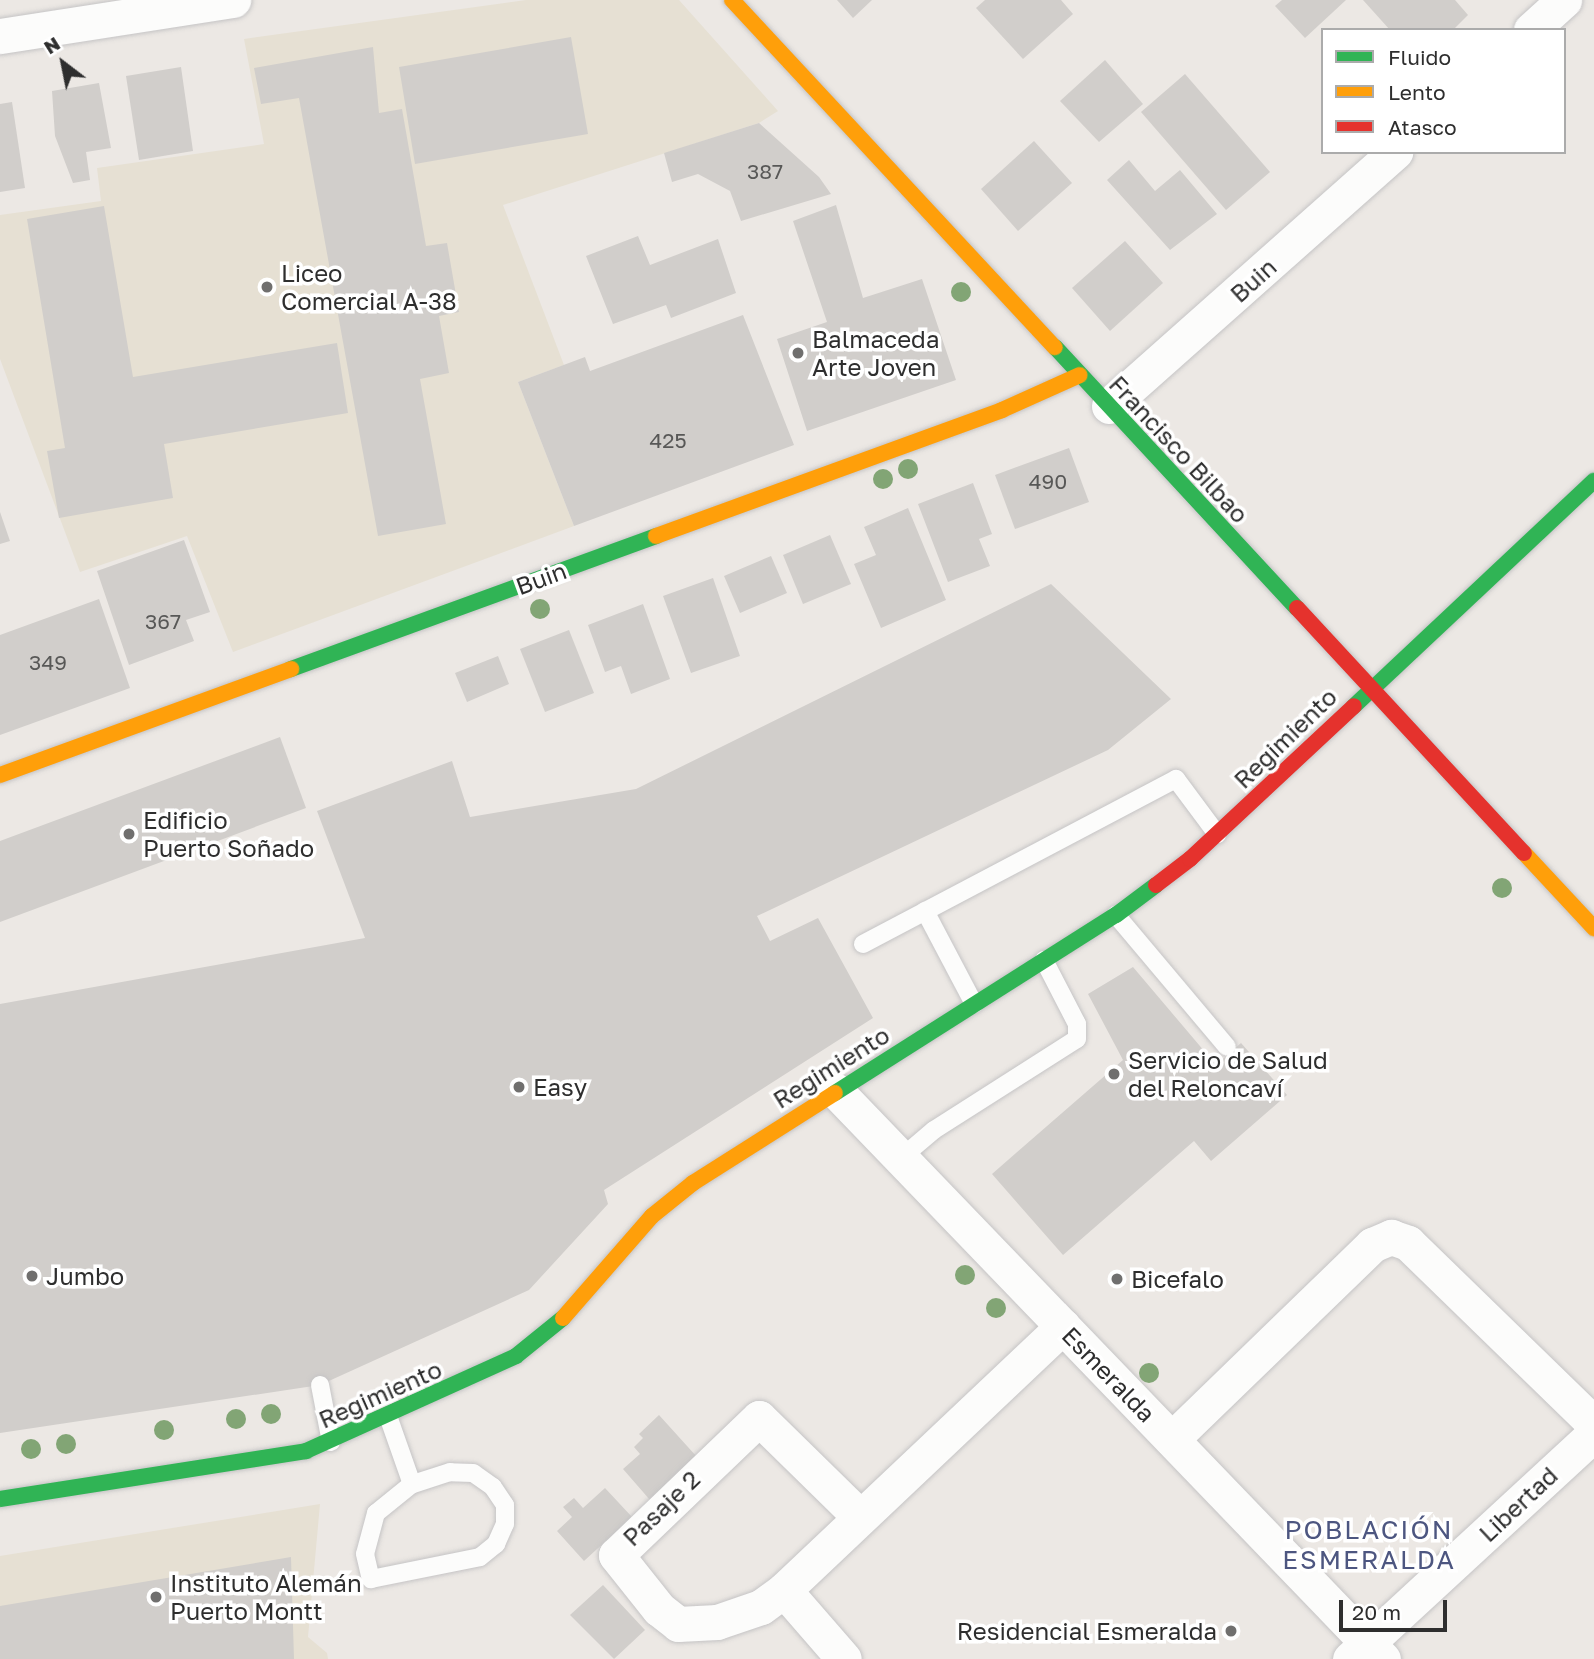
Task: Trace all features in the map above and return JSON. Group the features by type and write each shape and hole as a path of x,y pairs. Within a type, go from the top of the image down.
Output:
{"street":[{"path":"0,36 233,0"},
{"name":"Francisco Bilbao","path":"732,0 1594,928"},
{"path":"1533,28 1564,0"},
{"name":"Buin","path":"1109,406 1393,154"},
{"name":"Buin","path":"0,775 1002,410 1080,375"},
{"name":"Regimiento","path":"0,1499 285,1456 331,1442 493,1368 535,1343 670,1200 835,1090 1116,915 1217,834 1594,481"},
{"name":"Esmeralda","path":"835,1090 1172,1439 1367,1654"},
{"path":"1172,1439 1372,1245 1391,1237 1408,1243 1594,1424"},
{"path":"844,1659 784,1590 859,1516 1063,1326"},
{"name":"Pasaje 2","path":"784,1590 750,1613 717,1622 678,1624 659,1609 616,1555 759,1418 859,1516"},
{"name":"Libertad","path":"1367,1654 1594,1434"}],"lane":[{"path":"863,944 1176,779 1217,834"},
{"path":"925,911 974,1004"},
{"path":"1116,915 1227,1047"},
{"path":"901,1158 934,1130 1077,1039 1077,1024 1044,960"},
{"path":"320,1385 331,1442"},
{"path":"388,1416 412,1484"},
{"path":"450,1472 473,1473 493,1487 505,1505 505,1524 496,1544 480,1557 371,1579 365,1554 376,1513 412,1484 450,1472"}],"shaded area":[{"name":"Liceo Comercial A-38","path":"526,0 679,0 778,111 759,123 503,205 564,365 518,382 574,526 233,652 187,536 80,572 0,359 0,215 101,201 97,168 264,144 244,39"},
{"name":"Instituto Alemán Puerto Montt","path":"320,1504 308,1637 327,1653 328,1659 0,1659 0,1556"}],"building":[{"path":"837,0 872,0 853,18"},
{"path":"985,0 1061,0 1073,14 1023,59 976,8"},
{"path":"1282,0 1346,0 1305,38 1275,6"},
{"path":"1363,0 1455,0 1468,15 1455,28 1388,28"},
{"path":"571,37 588,134 415,164 399,67"},
{"path":"373,47 379,113 402,109 426,246 447,243 459,312 439,316 449,373 420,379 446,524 378,536 299,98 261,104 254,68"},
{"path":"1105,60 1143,104 1099,142 1060,101"},
{"path":"181,67 193,151 139,160 126,76"},
{"path":"1185,74 1270,172 1226,210 1141,112"},
{"path":"99,83 111,148 86,152 90,180 73,183 55,136 52,91"},
{"path":"12,102 25,188 0,192 0,104"},
{"path":"759,123 819,177 831,194 741,221 730,191 698,174 672,182 664,153"},
{"path":"1034,141 1072,183 1018,231 981,189"},
{"path":"1129,160 1155,191 1180,170 1217,214 1170,250 1107,180"},
{"path":"836,205 863,298 922,279 956,380 807,431 777,339 827,322 793,221"},
{"path":"104,206 133,377 337,343 348,413 164,444 173,498 59,518 47,451 65,448 27,219"},
{"path":"638,236 650,265 718,239 736,293 671,318 666,305 613,324 586,256"},
{"path":"1125,241 1163,283 1110,331 1072,288"},
{"path":"743,315 794,445 574,526 518,382 585,357 590,371"},
{"path":"1069,448 1089,502 1015,529 995,475"},
{"path":"973,483 992,534 979,539 990,566 948,582 918,504"},
{"path":"908,508 946,600 881,628 854,564 876,555 864,527"},
{"path":"0,512 10,541 0,544"},
{"path":"830,535 851,584 803,604 783,555"},
{"path":"184,540 210,612 186,620 194,641 129,665 97,571"},
{"path":"771,556 787,593 740,613 724,576"},
{"path":"713,578 740,656 691,673 663,596"},
{"path":"1051,584 1171,699 1108,750 757,916 770,941 818,918 873,1018 604,1190 608,1204 529,1290 320,1385 0,1433 0,1004 365,938 317,811 452,761 470,817 636,789"},
{"path":"99,599 130,688 0,735 0,635"},
{"path":"643,604 670,679 631,694 621,666 605,672 588,625"},
{"path":"569,630 594,693 545,712 520,649"},
{"path":"498,656 509,684 467,702 455,673"},
{"name":"Edificio Puerto Soñado","path":"280,737 306,808 0,922 0,841"},
{"path":"1133,967 1216,1065 1241,1043 1287,1095 1211,1161 1194,1141 1063,1255 992,1174 1123,1060 1088,994"},
{"path":"659,1415 697,1457 650,1500 623,1469 640,1454 634,1447 643,1438 639,1434"},
{"path":"605,1488 632,1517 584,1561 557,1531 572,1517 563,1507 574,1498 583,1508"},
{"path":"291,1557 294,1659 0,1659 0,1606"},
{"path":"603,1585 645,1630 614,1659 570,1615"}],"traffic: fast":[{"path":"1055,347 1297,608"},
{"path":"1354,706 1594,481"},
{"path":"291,669 656,536"},
{"path":"835,1093 1116,915 1156,885"},
{"path":"0,1499 306,1451 516,1356 563,1318"}],"traffic: slow":[{"path":"732,0 1055,347"},
{"path":"656,536 1002,410 1080,375"},
{"path":"0,775 291,669"},
{"path":"1524,853 1594,928"},
{"path":"563,1318 652,1216 693,1183 835,1093"}],"traffic: jam":[{"path":"1297,608 1524,853"},
{"path":"1156,885 1190,859 1354,706"}],"place":[{"name":"Liceo Comercial A-38","path":"267,287"},
{"name":"Balmaceda Arte Joven","path":"798,353"},
{"name":"Edificio Puerto Soñado","path":"129,834"},
{"name":"Servicio de Salud del Reloncaví","path":"1114,1074"},
{"name":"Easy","path":"519,1087"},
{"name":"Jumbo","path":"32,1276"},
{"name":"Bicefalo","path":"1117,1279"},
{"name":"Instituto Alemán Puerto Montt","path":"156,1597"},
{"name":"Residencial Esmeralda","path":"1231,1631"}],"district":[{"name":"POBLACIÓN ESMERALDA","path":"1369,1545"}]}
